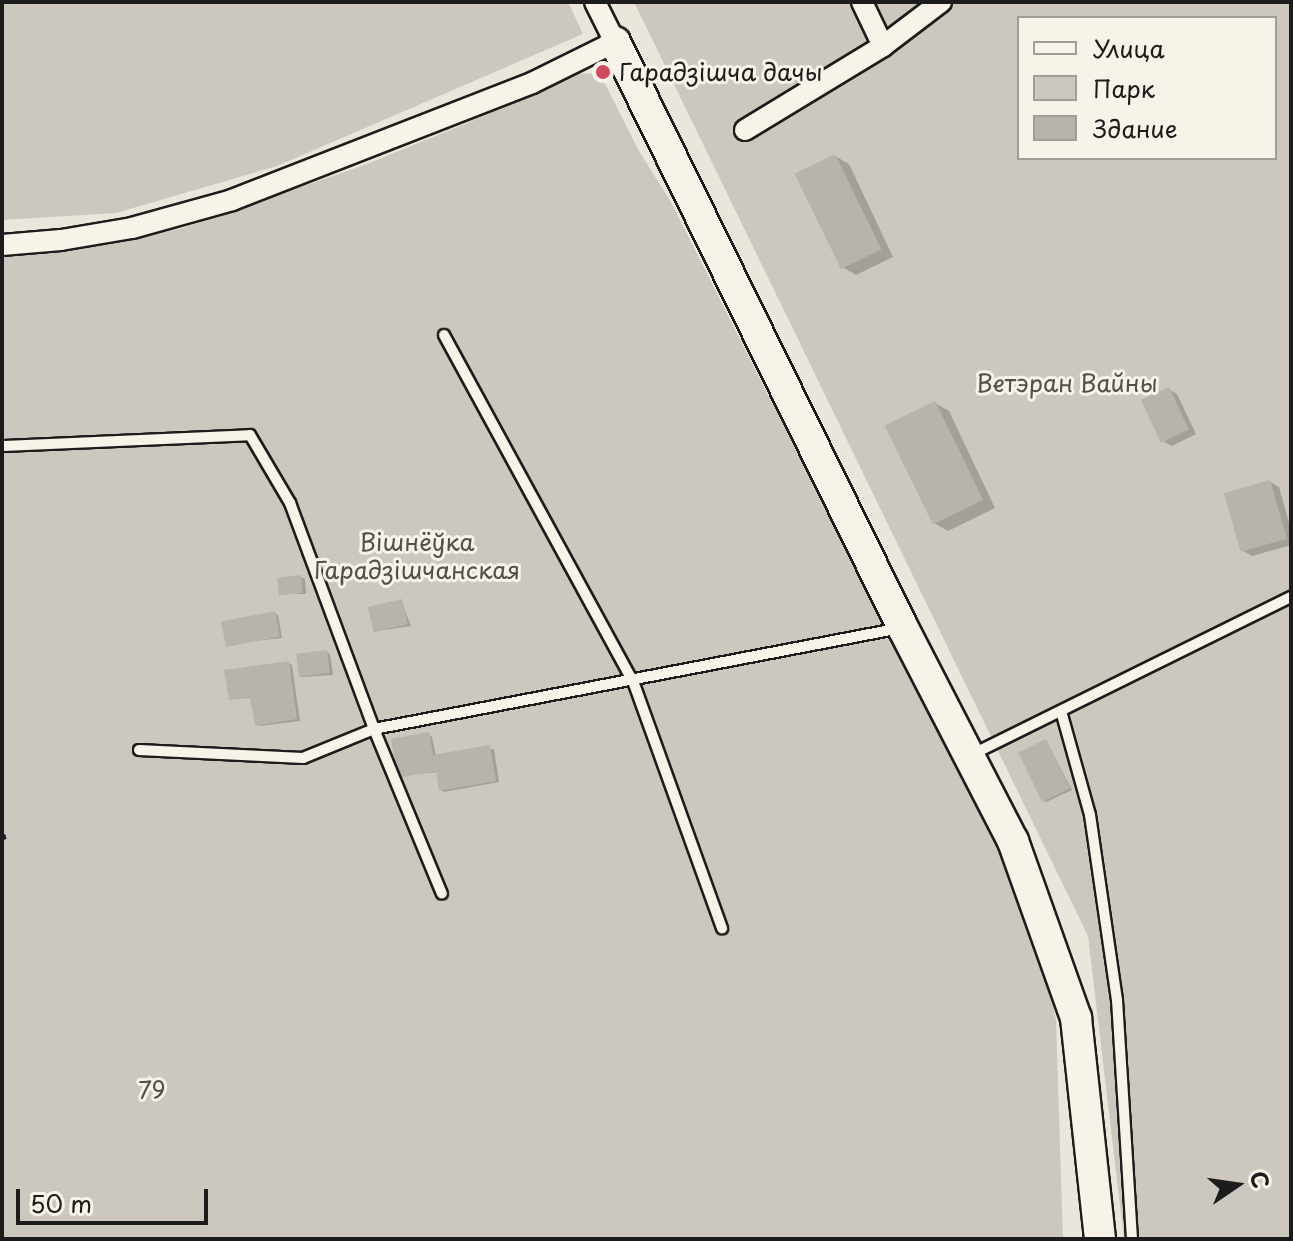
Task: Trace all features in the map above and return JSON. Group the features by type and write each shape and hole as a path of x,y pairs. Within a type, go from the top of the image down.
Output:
{"street":[{"path":"595,2 903,628 1013,841 1076,1018 1100,1239"},
{"path":"862,2 883,46"},
{"path":"745,130 883,46 941,2"},
{"path":"2,245 61,240 132,228 232,200 532,83 615,42"}],"lane":[{"path":"444,335 633,681 722,928"},
{"path":"2,446 250,435 290,503 374,729 442,894"},
{"path":"971,755 1291,597"},
{"path":"139,750 303,758 374,729 903,628"},
{"path":"1061,711 1090,815 1117,1000 1132,1239"}],"green space":[{"path":"2,2 568,2 583,34 277,166 116,213 2,220"},
{"name":"Ветэран Вайны","path":"634,2 1291,2 1291,1239 1124,1239 1088,936"},
{"name":"Вішнёўка Гарадзішчанская","path":"564,73 600,74 639,151 671,202 1019,893 1041,951 1056,1020 1063,1239 2,1239 2,254 122,240 183,228 367,164 472,121"}],"building":[{"path":"835,154 881,249 841,269 795,174"},
{"path":"1169,387 1189,430 1161,443 1141,400"},
{"path":"935,401 983,500 933,524 885,426"},
{"path":"1270,480 1287,539 1241,552 1224,493"},
{"path":"301,575 303,593 279,595 277,578"},
{"path":"402,599 408,624 374,632 368,607"},
{"path":"275,611 280,637 226,647 221,621"},
{"path":"327,650 330,673 299,677 296,654"},
{"path":"289,661 297,719 255,726 250,697 229,700 224,670"},
{"path":"429,732 433,755 490,745 496,781 439,791 436,771 398,778 391,739"},
{"path":"1046,739 1070,788 1042,802 1018,753"}],"place":[{"name":"Гарадзішча дачы","path":"603,72"}],"park label":[{"name":"79","path":"152,1090"}]}
